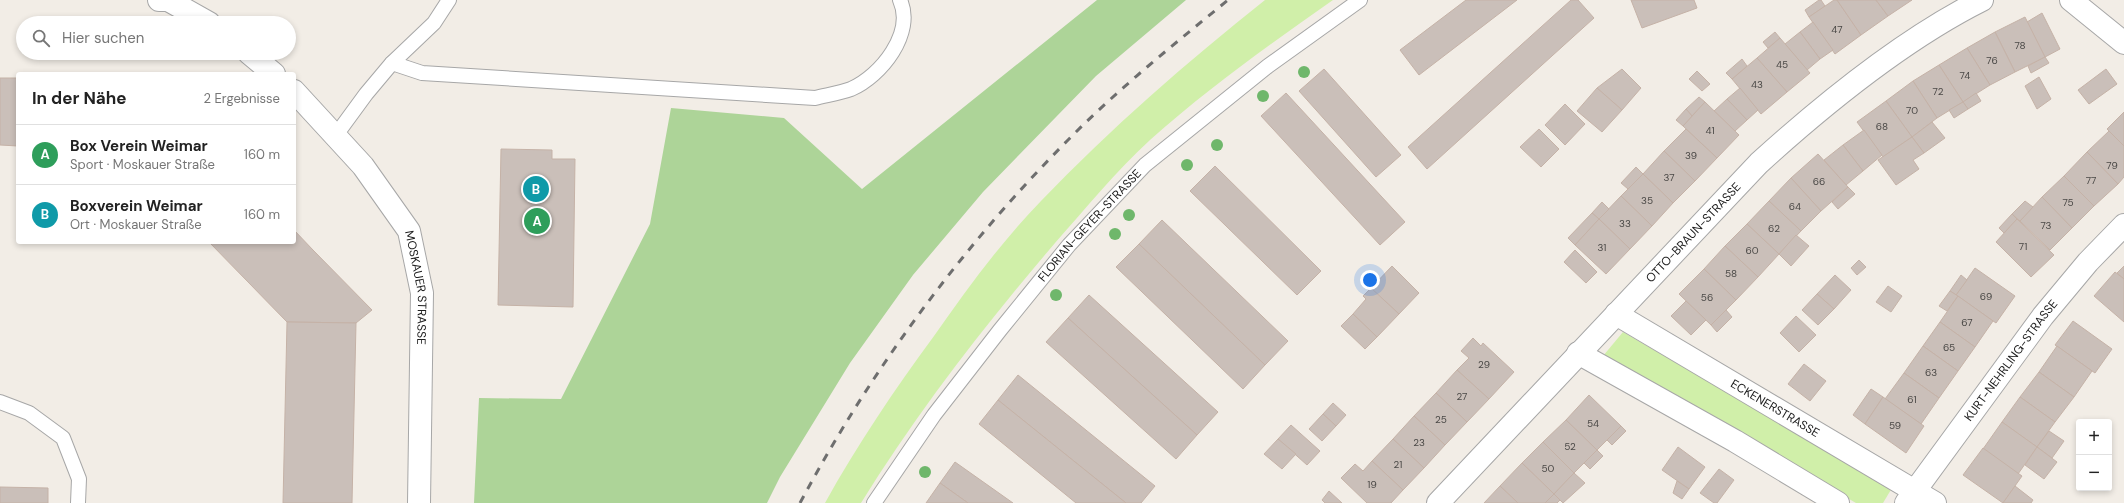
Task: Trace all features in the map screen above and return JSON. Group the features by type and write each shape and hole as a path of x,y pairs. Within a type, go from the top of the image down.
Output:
{"street":[{"path":"159,0 168,0 197,16"},
{"name":"OTTO-BRAUN-STRASSE","path":"1438,503 1759,163 1799,127 1870,71 1924,34 1982,0"},
{"path":"2071,0 2124,43"},
{"path":"257,60 272,72"},
{"name":"MOSKAUER STRASSE","path":"296,93 364,166 409,231 422,293 419,503"},
{"name":"KURT-NEHRLING-STRASSE","path":"1910,497 2043,316 2088,262 2124,224"},
{"name":"ECKENERSTRASSE","path":"1616,314 1910,497 1935,503"},
{"path":"1578,353 1735,441 1838,503"}],"lane":[{"path":"336,135 366,94 392,64 434,23 449,0"},
{"path":"392,64 422,73 816,98 852,88 884,66 901,37 903,6 900,0"},
{"name":"FLORIAN-GEYER-STRASSE","path":"874,503 878,493 934,415 1000,330 1069,245 1145,164 1262,70 1360,0"},
{"path":"0,402 29,412 63,438 79,479 78,503"}],"green space":[{"path":"1097,0 1186,0 1096,76 983,192 913,275 850,363 780,477 767,503 474,503 479,398 561,399 650,224 671,108 784,118 862,189"},
{"path":"1265,0 1333,0 1262,50 1216,85 1137,152 1101,190 1003,305 929,402 861,503 825,503 863,439 905,376 998,249 1041,201 1094,148 1178,72"},
{"path":"1623,332 1892,488 1883,503 1856,503 1603,356"}],"building":[{"path":"1466,0 1517,0 1419,75 1400,50"},
{"path":"1571,0 1578,0 1594,18 1427,169 1408,147"},
{"path":"1631,0 1694,0 1697,8 1642,28"},
{"path":"1821,0 1825,6 1809,17 1805,10"},
{"path":"1834,0 1837,0 1861,35 1835,54 1809,17"},
{"path":"1837,0 1876,0 1888,16 1861,35"},
{"path":"1876,0 1912,0 1888,16"},
{"path":"2042,13 2060,49 2045,57 2027,22"},
{"path":"2025,17 2045,57 2015,72 1995,32"},
{"path":"1813,22 1833,50 1820,59 1800,32"},
{"path":"1775,32 1780,38 1768,48 1763,42"},
{"path":"1800,32 1820,59 1807,70 1785,44"},
{"path":"1995,32 2015,72 1990,85 1967,48"},
{"path":"1780,38 1810,73 1787,92 1757,58"},
{"path":"1967,48 1990,85 1963,102 1939,65"},
{"path":"2045,57 2049,63 2031,73 2028,66"},
{"path":"1757,58 1787,92 1761,114 1732,79"},
{"path":"1742,59 1747,66 1732,79 1726,73"},
{"path":"1939,65 1963,102 1937,118 1913,81"},
{"path":"1324,69 1401,155 1376,177 1299,91"},
{"path":"1622,69 1641,88 1622,110 1597,88"},
{"path":"2106,69 2117,84 2089,104 2078,90"},
{"path":"1697,71 1710,84 1702,91 1689,79"},
{"path":"2039,77 2051,99 2037,109 2025,86"},
{"path":"0,78 16,78 16,146 0,145"},
{"path":"1913,81 1937,118 1912,137 1886,101"},
{"path":"1597,88 1622,110 1602,132 1577,111"},
{"path":"1740,88 1758,110 1747,120 1727,99"},
{"path":"1286,93 1405,222 1380,245 1261,116"},
{"path":"1976,93 1981,101 1968,109 1963,102"},
{"path":"1699,97 1705,102 1692,116 1686,109"},
{"path":"1727,99 1747,120 1735,131 1714,111"},
{"path":"1886,101 1912,137 1883,157 1857,122"},
{"path":"1705,102 1739,135 1717,158 1683,126"},
{"path":"1963,102 1968,109 1954,118 1949,110"},
{"path":"1565,104 1585,124 1565,145 1545,125"},
{"path":"1686,109 1692,116 1683,126 1676,120"},
{"path":"2124,112 2124,146 2107,129"},
{"path":"1932,122 1945,138 1924,153 1912,137"},
{"path":"1539,129 1559,149 1541,167 1520,147"},
{"path":"1686,129 1717,158 1695,181 1664,151"},
{"path":"1864,130 1882,155 1863,171 1843,145"},
{"path":"2109,131 2124,146 2124,177 2118,184 2087,152"},
{"path":"1912,137 1924,153 1913,160 1919,169 1896,185 1878,160"},
{"path":"1843,145 1863,171 1846,185 1824,160"},
{"path":"501,149 552,150 552,159 575,159 573,307 498,305"},
{"path":"1664,151 1695,181 1673,203 1643,174"},
{"path":"2087,152 2118,184 2094,206 2064,176"},
{"path":"1818,154 1848,187 1821,211 1791,178"},
{"path":"1215,166 1321,271 1297,295 1190,191"},
{"path":"1636,167 1643,174 1628,189 1621,183"},
{"path":"1643,174 1673,203 1652,226 1621,196"},
{"path":"2064,176 2094,206 2072,228 2042,197"},
{"path":"1791,178 1821,211 1801,231 1769,201"},
{"path":"1848,187 1855,194 1838,209 1832,202"},
{"path":"1621,196 1652,226 1630,249 1599,219"},
{"path":"2042,197 2072,228 2050,250 2020,221"},
{"path":"1769,201 1801,231 1779,254 1747,224"},
{"path":"2025,201 2033,207 2020,221 2012,214"},
{"path":"1602,202 1609,209 1599,219 1592,213"},
{"path":"1592,213 1599,219 1575,245 1568,238"},
{"path":"2012,214 2017,219 2004,233 1999,228"},
{"path":"1599,219 1630,249 1606,274 1575,245"},
{"path":"2017,219 2054,255 2031,277 1996,242"},
{"path":"1162,220 1288,341 1265,365 1139,244"},
{"path":"1747,224 1779,254 1758,277 1725,246"},
{"path":"296,232 372,310 356,323 287,322 211,244 296,244"},
{"path":"1796,235 1809,246 1791,266 1779,254"},
{"path":"1139,244 1265,365 1243,389 1116,267"},
{"path":"1725,246 1758,277 1736,300 1704,269"},
{"path":"1575,250 1597,272 1586,283 1564,262"},
{"path":"1859,260 1866,267 1857,275 1851,268"},
{"path":"1392,266 1419,293 1399,314 1371,288"},
{"path":"2124,266 2124,279 2117,273"},
{"path":"1975,268 2015,296 1996,323 1956,295"},
{"path":"1704,269 1736,300 1711,325 1679,294"},
{"path":"2115,272 2124,279 2124,322 2094,296"},
{"path":"1835,275 1851,290 1834,309 1817,294"},
{"path":"1961,275 1967,280 1956,295 1950,291"},
{"path":"1888,286 1902,296 1891,312 1876,302"},
{"path":"1371,288 1399,314 1377,337 1353,314 1366,299 1363,296"},
{"path":"1950,291 1958,296 1947,311 1939,306"},
{"path":"1817,294 1834,309 1818,325 1802,310"},
{"path":"1089,295 1218,412 1197,435 1068,318"},
{"path":"1958,296 1993,321 1975,347 1940,322"},
{"path":"1686,301 1706,320 1691,335 1671,316"},
{"path":"1726,310 1732,317 1717,332 1711,325"},
{"path":"1353,314 1377,337 1365,349 1341,326"},
{"path":"1796,316 1816,335 1799,352 1780,333"},
{"path":"1068,318 1197,435 1176,459 1046,342"},
{"path":"2073,321 2112,349 2095,373 2055,345"},
{"path":"287,322 356,323 352,503 283,503"},
{"path":"1940,322 1975,347 1958,371 1923,346"},
{"path":"1473,338 1481,346 1483,343 1514,372 1489,399 1457,370 1469,358 1461,351"},
{"path":"1923,346 1958,371 1939,398 1904,373"},
{"path":"2057,346 2092,371 2074,397 2039,372"},
{"path":"1804,364 1826,381 1810,401 1788,384"},
{"path":"1457,370 1489,399 1467,422 1436,393"},
{"path":"2039,372 2074,397 2055,422 2020,397"},
{"path":"1904,373 1939,398 1921,424 1885,399"},
{"path":"1018,375 1155,486 1141,503 1126,503 998,400"},
{"path":"1871,389 1883,397 1865,424 1853,415"},
{"path":"1436,393 1467,422 1445,445 1414,416"},
{"path":"1589,395 1621,426 1597,450 1566,420"},
{"path":"1883,397 1924,426 1906,453 1865,424"},
{"path":"2020,397 2055,422 2037,447 2002,422"},
{"path":"998,400 1126,503 1076,503 979,424"},
{"path":"1333,403 1346,415 1336,426 1323,414"},
{"path":"1323,414 1336,426 1322,441 1309,429"},
{"path":"1414,416 1445,445 1424,468 1393,439"},
{"path":"1566,420 1597,450 1574,473 1543,442"},
{"path":"2002,422 2037,447 2018,474 1983,449"},
{"path":"1291,425 1320,451 1307,465 1278,439"},
{"path":"1621,426 1626,431 1612,445 1607,440"},
{"path":"2049,431 2064,441 2052,458 2037,447"},
{"path":"1278,439 1296,454 1282,469 1264,454"},
{"path":"1393,439 1424,468 1403,490 1372,461"},
{"path":"1543,442 1574,473 1554,494 1522,463"},
{"path":"1678,447 1705,467 1689,489 1662,470"},
{"path":"2037,447 2057,462 2044,479 2025,465"},
{"path":"1983,448 2022,476 2003,503 1963,475"},
{"path":"1597,450 1603,456 1590,469 1584,463"},
{"path":"1372,461 1403,490 1391,503 1367,503 1341,478 1355,464 1363,471"},
{"path":"955,462 1013,503 968,503 940,483"},
{"path":"1522,463 1554,494 1545,503 1518,503 1500,486"},
{"path":"1719,469 1734,480 1717,503 1714,503 1700,493"},
{"path":"1574,473 1585,483 1563,503 1554,494"},
{"path":"1677,481 1689,489 1682,499 1673,493"},
{"path":"940,483 968,503 926,503"},
{"path":"1500,486 1518,503 1484,503"},
{"path":"2015,486 2033,500 2031,503 2003,503"},
{"path":"0,487 48,488 48,503 0,503"},
{"path":"1329,491 1342,503 1325,503 1322,500"},
{"path":"1554,494 1560,500 1557,503 1545,503"}],"railway":[{"path":"800,503 857,405 888,358 920,312 991,224 1028,182 1086,122 1146,68 1228,0"}],"place":[{"name":"Boxverein Weimar","path":"536,189"},
{"name":"Box Verein Weimar","path":"537,221"}]}
